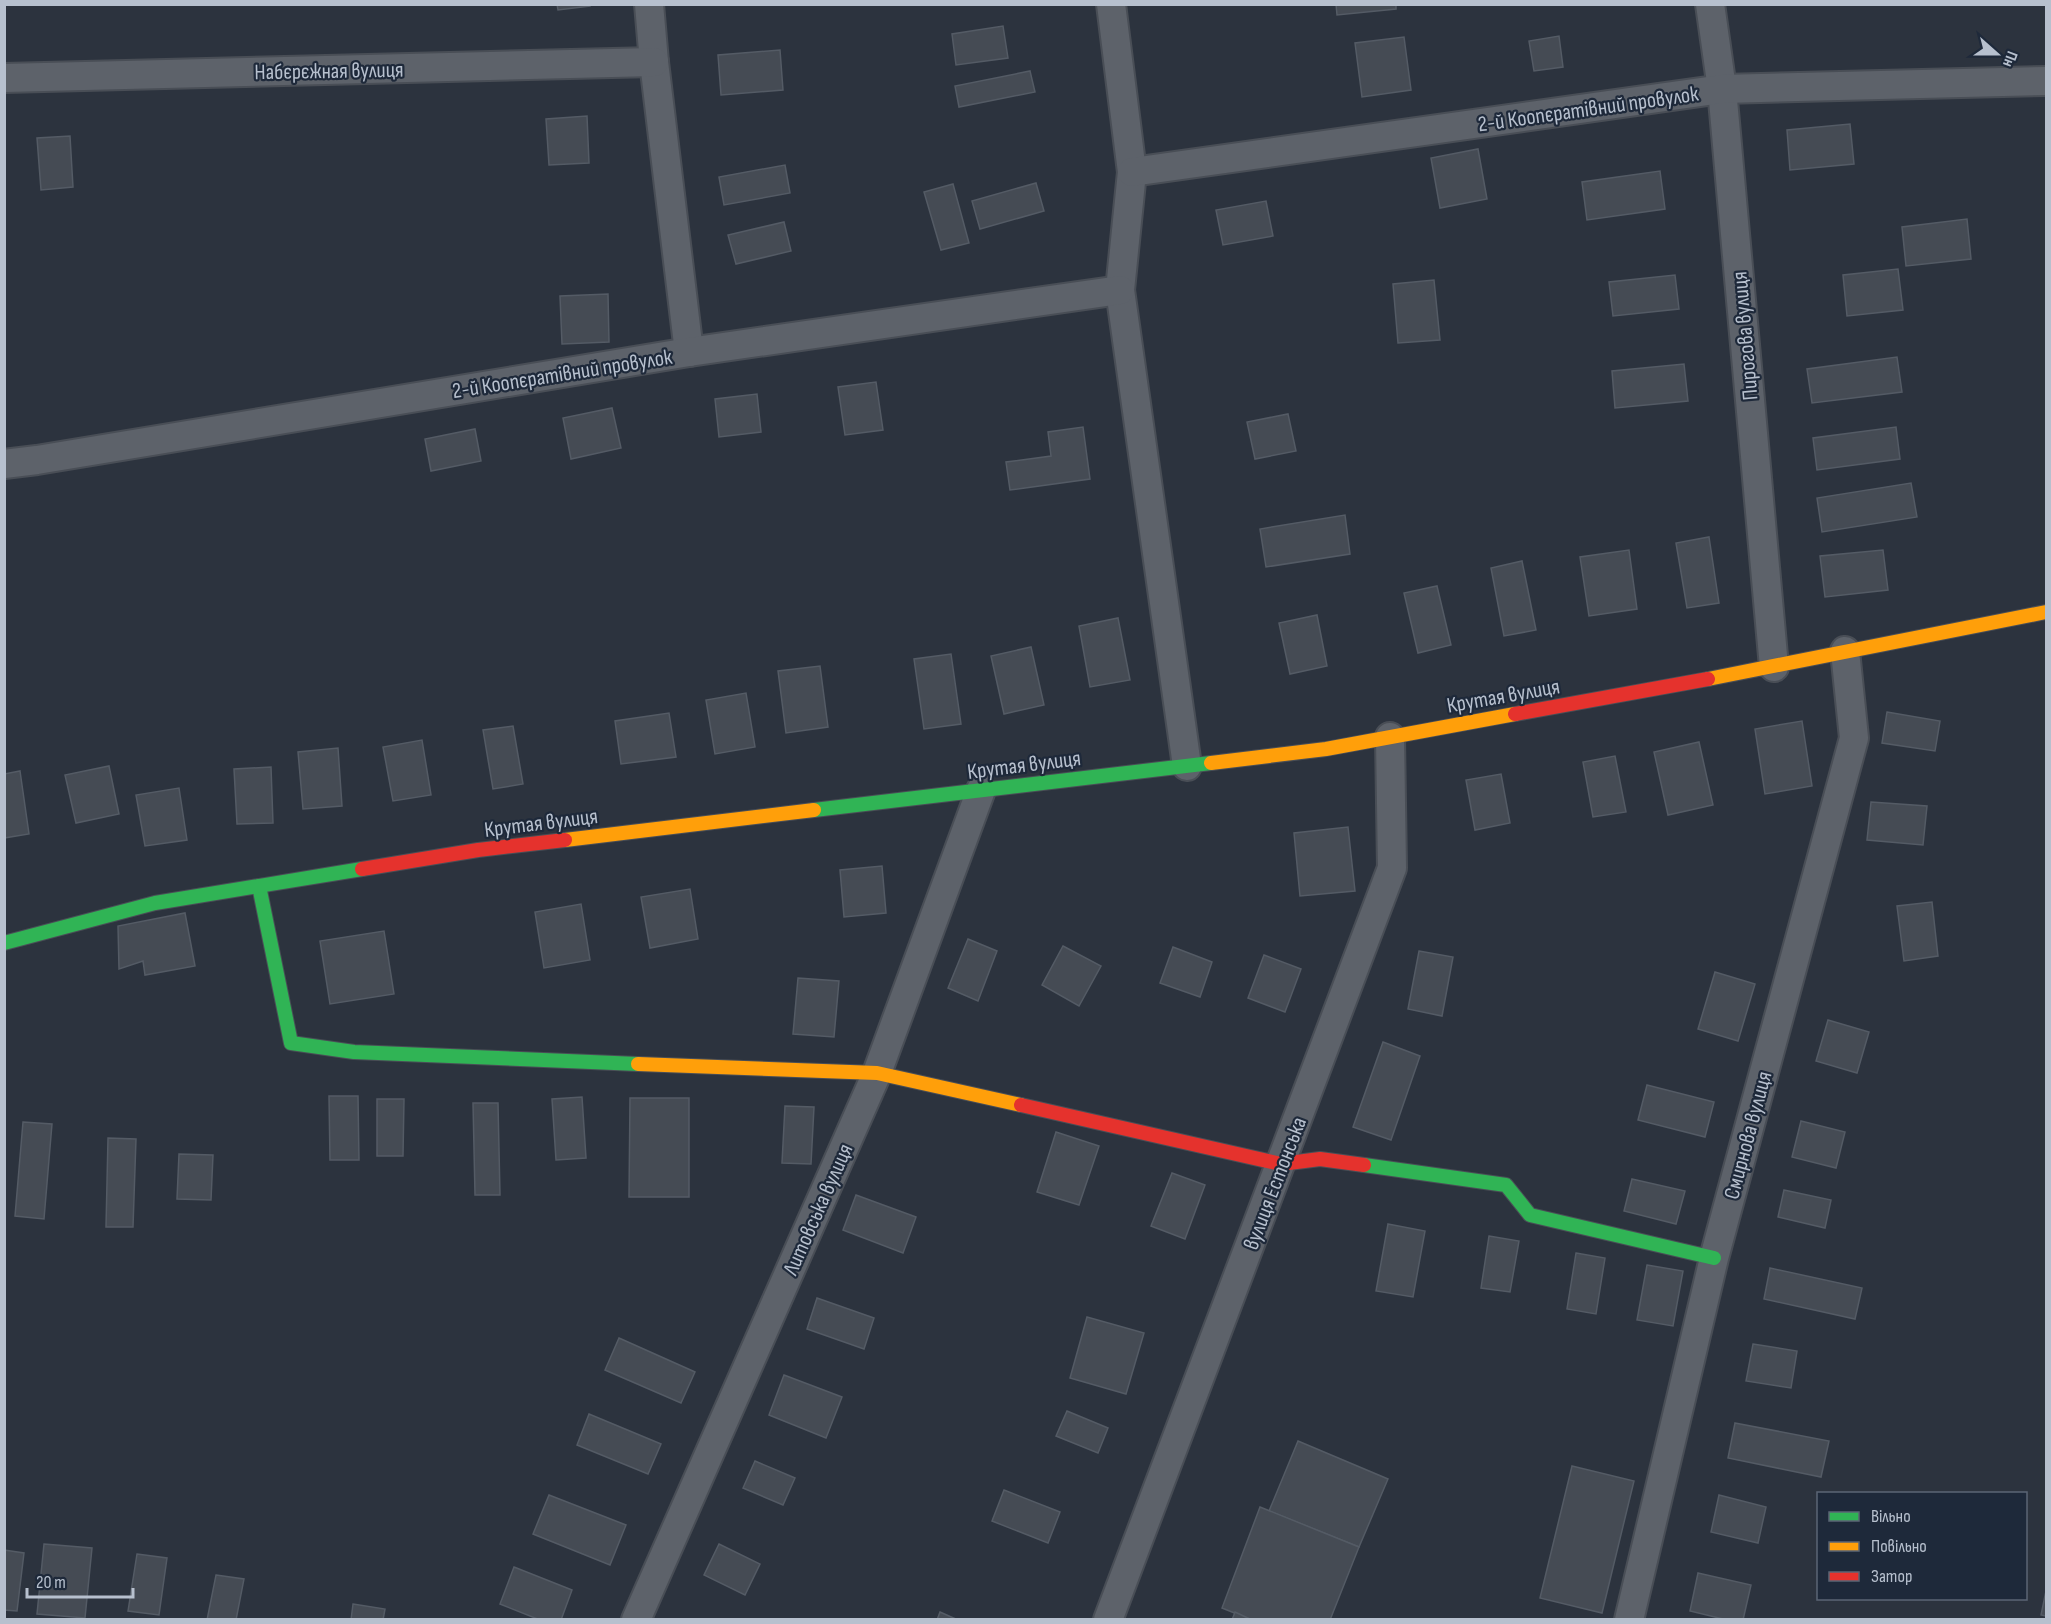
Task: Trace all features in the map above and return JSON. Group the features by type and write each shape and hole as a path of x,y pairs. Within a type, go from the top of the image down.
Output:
{"street":[{"path":"650,4 654,62 689,352"},
{"path":"1111,4 1132,172 1120,290 1187,766"},
{"name":"Пирогова вулиця","path":"1710,4 1722,88 1774,667"},
{"name":"Набєрєжная вулиця","path":"4,78 654,62"},
{"name":"2-й Коопєратівний провулок","path":"1132,172 1722,88 2046,81"},
{"name":"2-й Коопєратівний провулок","path":"4,464 689,352 1120,290"},
{"name":"Крутая вулиця","path":"4,943 155,903 478,850 1326,749 1774,667 2046,612"},
{"name":"Смирнова вулиця","path":"1629,1620 1714,1258 1854,738 1845,651"},
{"name":"вулиця Естонська","path":"1108,1620 1392,868 1390,737"},
{"name":"Литовська вулиця","path":"636,1620 877,1073 981,790"},
{"path":"259,886 291,1043 354,1052 877,1073 1281,1164 1320,1159 1506,1185 1530,1215 1714,1258"}],"building":[{"path":"557,4 590,4 590,6 558,10"},
{"path":"1336,4 1396,4 1396,9 1337,15"},
{"path":"1003,26 1008,58 956,65 952,34"},
{"path":"1559,36 1563,67 1534,71 1529,41"},
{"path":"1404,37 1411,90 1362,97 1355,43"},
{"path":"780,50 783,90 721,95 718,55"},
{"path":"1030,71 1035,92 959,107 955,86"},
{"path":"587,116 589,163 549,165 546,119"},
{"path":"1850,124 1854,164 1790,170 1787,130"},
{"path":"70,136 73,187 41,190 37,138"},
{"path":"1478,149 1487,199 1440,208 1431,158"},
{"path":"785,165 790,193 724,205 719,177"},
{"path":"1660,171 1665,209 1587,220 1582,182"},
{"path":"1036,183 1044,211 980,229 972,201"},
{"path":"953,184 969,243 941,250 924,192"},
{"path":"1266,201 1273,236 1223,245 1216,210"},
{"path":"1967,219 1971,259 1906,266 1902,227"},
{"path":"784,222 791,251 736,264 728,235"},
{"path":"1898,269 1903,310 1847,316 1843,275"},
{"path":"1675,275 1679,309 1613,316 1609,282"},
{"path":"1434,280 1440,340 1398,343 1393,284"},
{"path":"608,294 609,342 562,344 560,296"},
{"path":"1897,357 1902,392 1812,403 1807,369"},
{"path":"1684,364 1688,401 1615,408 1612,371"},
{"path":"876,382 883,430 845,435 838,387"},
{"path":"757,394 761,432 719,437 715,399"},
{"path":"612,408 621,448 571,459 563,418"},
{"path":"1288,414 1296,451 1255,459 1247,422"},
{"path":"1083,427 1090,479 1010,490 1006,462 1051,456 1048,432"},
{"path":"1896,427 1900,459 1817,470 1813,438"},
{"path":"475,429 481,461 431,471 425,439"},
{"path":"1911,483 1917,517 1822,532 1817,498"},
{"path":"1345,515 1350,554 1266,567 1260,529"},
{"path":"1709,537 1719,603 1687,608 1676,543"},
{"path":"1629,550 1637,609 1589,616 1580,557"},
{"path":"1883,550 1888,590 1825,597 1820,556"},
{"path":"1522,561 1536,630 1504,636 1491,568"},
{"path":"1437,586 1451,645 1418,653 1404,593"},
{"path":"1317,615 1327,666 1290,674 1279,623"},
{"path":"1118,618 1130,680 1090,687 1079,626"},
{"path":"1031,647 1044,705 1004,714 991,656"},
{"path":"951,654 961,724 924,729 914,659"},
{"path":"820,666 828,727 786,733 778,671"},
{"path":"746,693 755,747 715,754 706,700"},
{"path":"1887,712 1940,721 1935,751 1882,743"},
{"path":"669,713 676,757 621,764 615,721"},
{"path":"1802,721 1812,786 1765,794 1755,729"},
{"path":"513,726 523,784 493,789 483,730"},
{"path":"422,740 431,795 393,801 383,747"},
{"path":"1699,742 1713,805 1668,815 1654,752"},
{"path":"338,748 342,806 303,809 298,752"},
{"path":"1615,756 1626,812 1593,817 1583,762"},
{"path":"109,766 119,814 76,823 65,775"},
{"path":"271,767 273,823 237,824 234,769"},
{"path":"20,771 29,834 4,838 4,774"},
{"path":"1501,774 1510,823 1475,830 1466,780"},
{"path":"179,788 187,840 145,846 136,795"},
{"path":"1871,802 1927,806 1923,845 1867,840"},
{"path":"1348,827 1355,891 1300,896 1294,833"},
{"path":"882,866 886,913 844,917 840,870"},
{"path":"690,889 698,939 650,948 641,897"},
{"path":"1932,902 1938,956 1904,961 1897,906"},
{"path":"581,904 590,960 544,968 535,912"},
{"path":"185,913 195,966 145,975 143,961 119,969 118,926"},
{"path":"384,931 394,994 330,1004 320,941"},
{"path":"968,939 997,951 978,1001 948,988"},
{"path":"1063,946 1101,966 1079,1006 1042,985"},
{"path":"1173,947 1212,962 1200,997 1160,983"},
{"path":"1419,951 1453,957 1442,1016 1408,1009"},
{"path":"1264,955 1301,969 1285,1012 1248,998"},
{"path":"1715,972 1755,984 1738,1041 1698,1029"},
{"path":"798,978 839,981 834,1037 793,1034"},
{"path":"1828,1020 1869,1032 1857,1073 1816,1061"},
{"path":"1383,1042 1420,1056 1391,1140 1353,1127"},
{"path":"1647,1085 1714,1102 1705,1137 1638,1120"},
{"path":"329,1096 358,1096 359,1160 330,1160"},
{"path":"582,1097 586,1158 556,1160 552,1099"},
{"path":"630,1098 689,1098 689,1197 629,1197"},
{"path":"377,1099 404,1099 403,1156 377,1156"},
{"path":"473,1103 498,1103 500,1195 475,1195"},
{"path":"785,1106 814,1107 811,1164 782,1163"},
{"path":"1801,1121 1845,1132 1836,1168 1792,1157"},
{"path":"23,1122 52,1124 44,1219 15,1216"},
{"path":"1056,1132 1099,1146 1079,1205 1037,1192"},
{"path":"108,1138 136,1139 133,1227 106,1227"},
{"path":"179,1154 213,1155 211,1200 177,1199"},
{"path":"1172,1173 1205,1185 1185,1239 1151,1226"},
{"path":"1632,1179 1685,1191 1676,1224 1624,1211"},
{"path":"1784,1190 1831,1200 1825,1228 1778,1217"},
{"path":"856,1195 916,1217 903,1253 843,1230"},
{"path":"1388,1224 1425,1231 1413,1297 1376,1291"},
{"path":"1489,1236 1519,1241 1510,1292 1481,1288"},
{"path":"1576,1253 1605,1258 1596,1314 1567,1309"},
{"path":"1647,1265 1683,1271 1673,1326 1637,1320"},
{"path":"1770,1268 1862,1288 1855,1319 1764,1299"},
{"path":"817,1298 874,1318 864,1349 807,1329"},
{"path":"1087,1317 1144,1333 1126,1394 1070,1378"},
{"path":"619,1338 695,1372 681,1403 605,1370"},
{"path":"1753,1344 1797,1351 1791,1388 1746,1381"},
{"path":"784,1375 842,1397 826,1438 769,1415"},
{"path":"1067,1411 1108,1428 1098,1453 1056,1436"},
{"path":"589,1414 661,1444 648,1474 577,1445"},
{"path":"1735,1423 1829,1441 1821,1477 1728,1458"},
{"path":"1298,1441 1388,1479 1359,1547 1269,1511"},
{"path":"755,1461 795,1478 783,1505 743,1488"},
{"path":"1572,1466 1634,1481 1602,1613 1540,1598"},
{"path":"1004,1490 1060,1512 1048,1543 992,1521"},
{"path":"549,1495 626,1525 610,1565 533,1534"},
{"path":"1719,1495 1766,1507 1758,1543 1711,1532"},
{"path":"1260,1507 1359,1547 1330,1620 1252,1620 1222,1608"},
{"path":"44,1544 92,1548 85,1618 37,1614"},
{"path":"719,1544 760,1564 745,1595 704,1575"},
{"path":"4,1550 24,1553 17,1611 4,1610"},
{"path":"137,1554 167,1558 159,1615 128,1611"},
{"path":"514,1567 572,1590 561,1620 540,1620 500,1604"},
{"path":"1698,1573 1751,1585 1743,1620 1727,1620 1690,1611"},
{"path":"216,1575 244,1579 236,1620 207,1620"},
{"path":"2046,1591 2046,1616 2041,1615"},
{"path":"353,1604 385,1609 383,1620 351,1620"},
{"path":"940,1612 958,1620 937,1620"},
{"path":"1235,1612 1252,1620 1232,1620"}],"traffic: fast":[{"path":"814,810 1211,763"},
{"path":"4,943 155,903 362,869"},
{"path":"259,886 291,1043 354,1052 638,1064"},
{"path":"1364,1165 1506,1185 1530,1215 1714,1258"}],"traffic: slow":[{"path":"1708,679 2046,612"},
{"path":"1211,763 1326,749 1515,714"},
{"path":"565,840 814,810"},
{"path":"638,1064 877,1073 1021,1105"}],"traffic: jam":[{"path":"1515,714 1708,679"},
{"path":"362,869 478,850 565,840"},
{"path":"1021,1105 1281,1164 1320,1159 1364,1165"}]}
